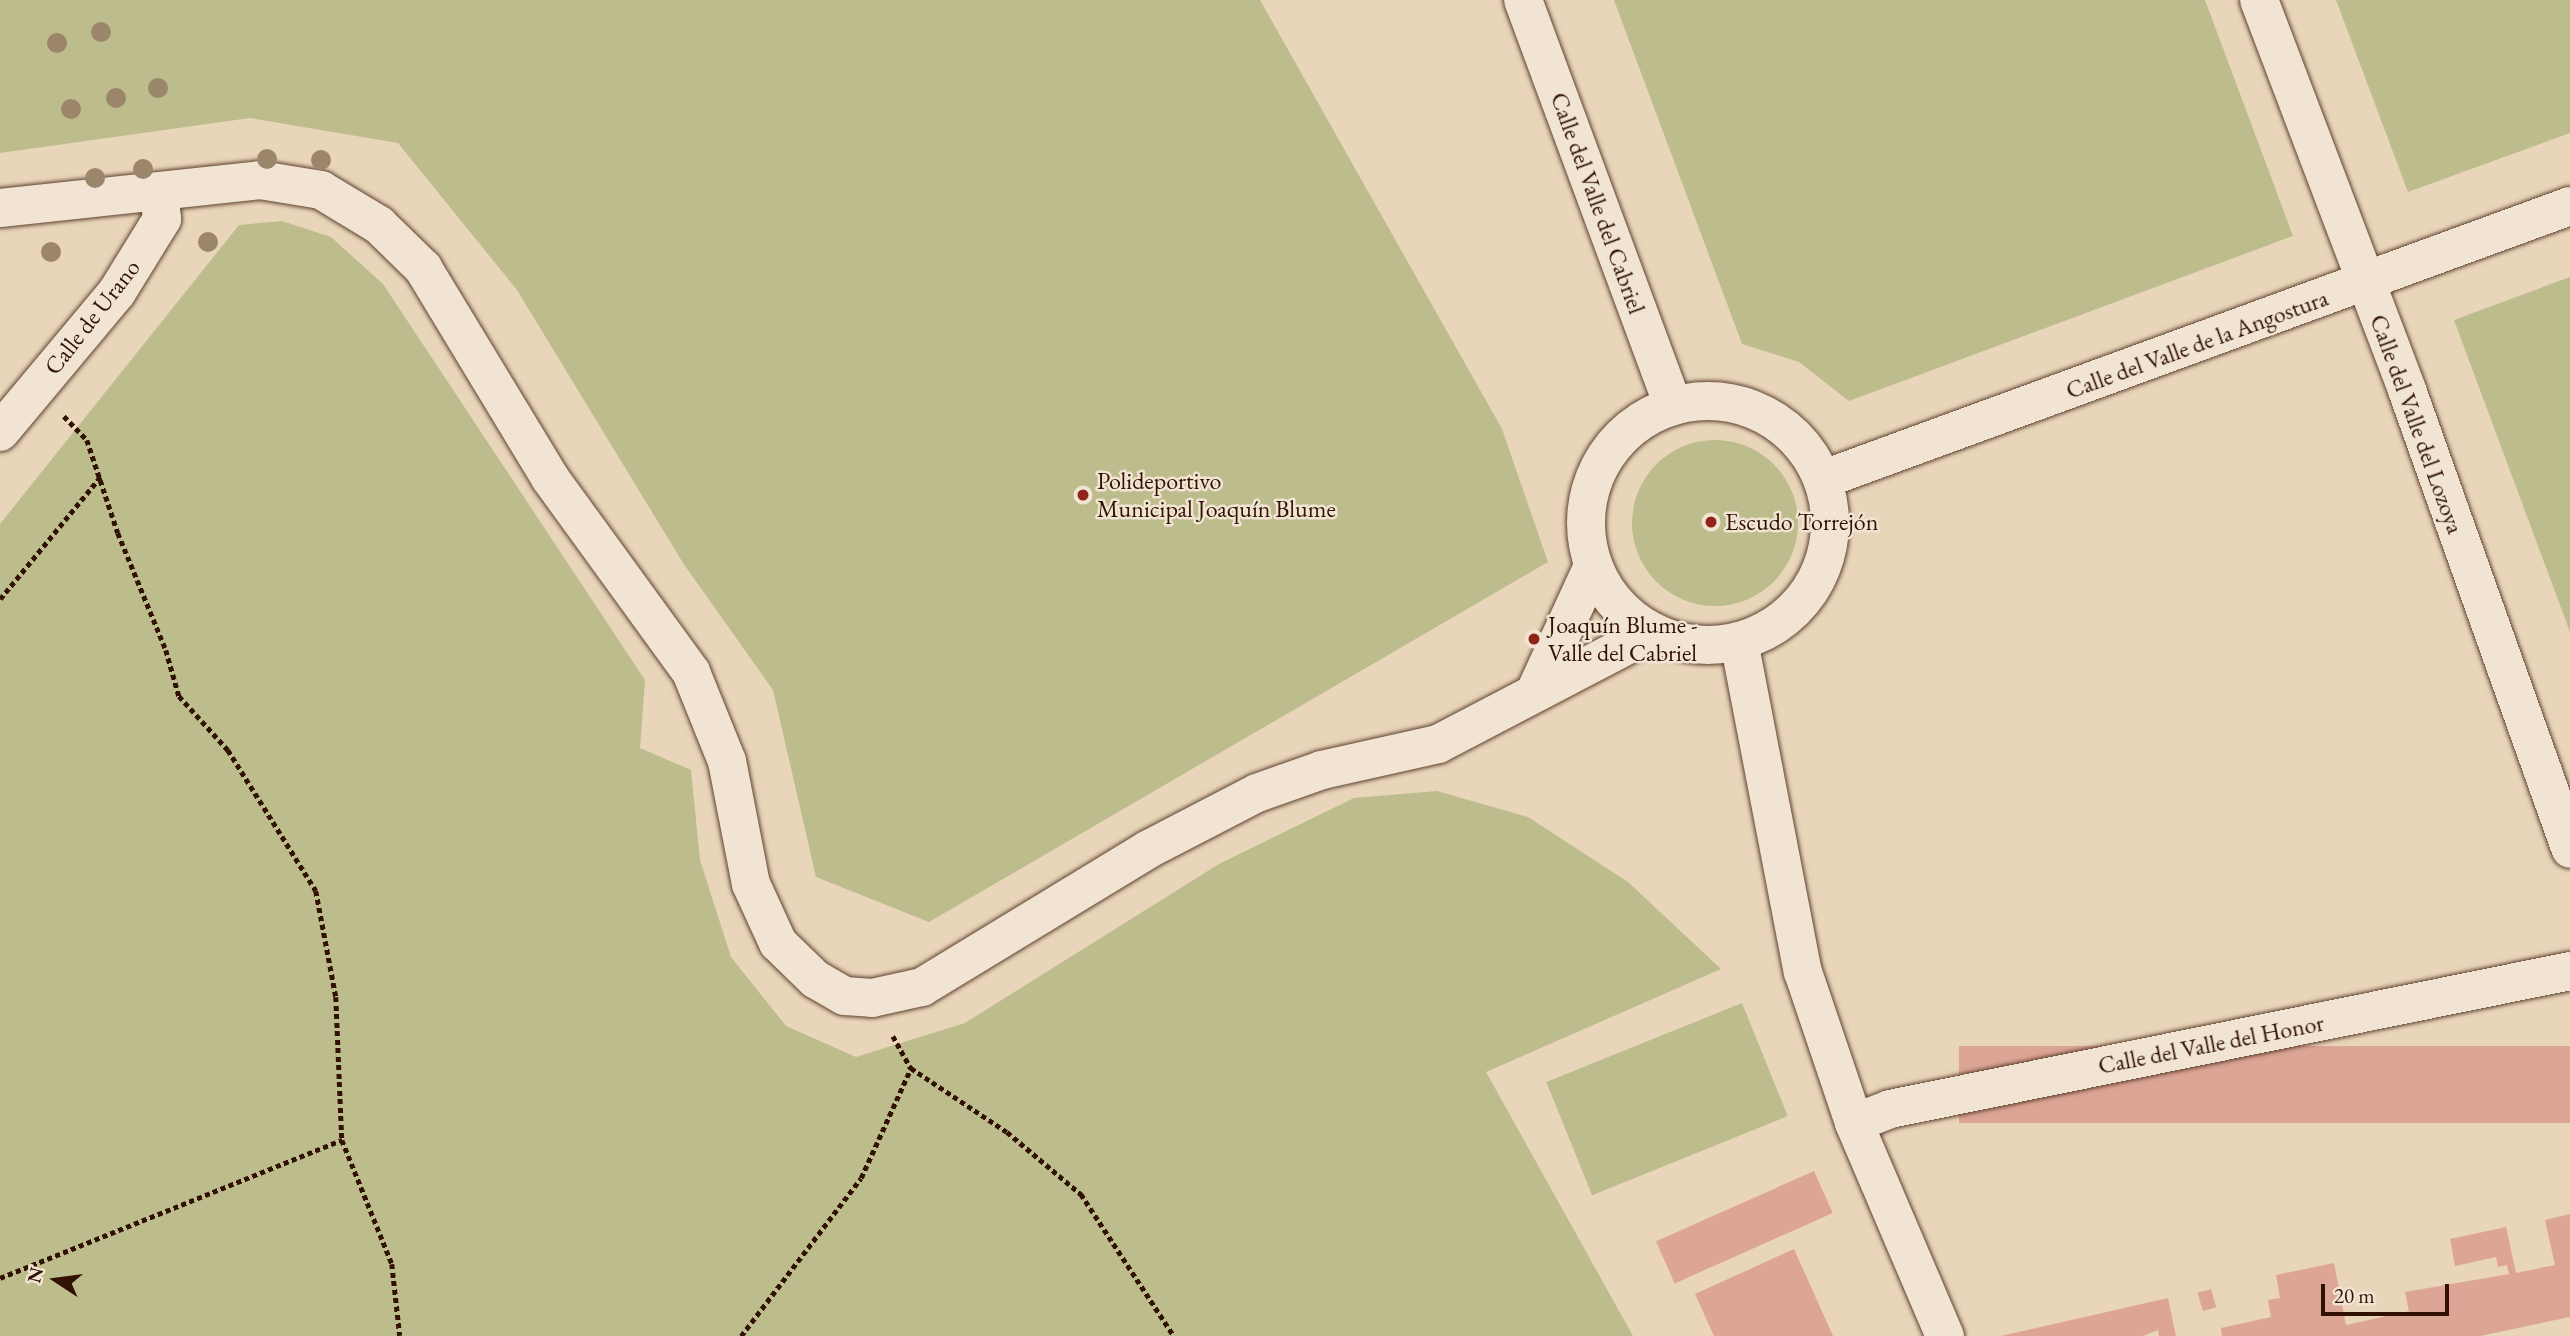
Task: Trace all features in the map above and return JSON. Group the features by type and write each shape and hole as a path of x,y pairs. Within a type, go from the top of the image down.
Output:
{"street":[{"name":"Calle del Valle del Cabriel","path":"1523,0 1673,406"},
{"name":"Calle del Valle del Lozoya","path":"2259,0 2365,283 2570,849"},
{"path":"0,208 260,180 321,190 379,225 424,268 550,478 691,672 727,761 751,884 778,943 815,979 845,996 872,998 922,987 1147,850 1257,793 1322,770 1438,744 1651,632"},
{"name":"Calle de Urano","path":"0,432 117,292 162,219 159,192"},
{"name":"Calle del Valle de la Angostura","path":"1824,479 2570,206"},
{"path":"1713,399 1759,410 1798,438 1824,479 1831,522 1823,566 1800,604 1765,631 1739,641 1686,643 1651,632 1616,604 1593,566 1585,518 1596,471 1625,432 1673,406 1713,399"},
{"path":"1535,692 1593,566"},
{"path":"1739,641 1803,972 1854,1123 1945,1336"},
{"name":"Calle del Valle del Honor","path":"1854,1123 1890,1109 2570,971"}],"path":[{"path":"63,416 87,440 179,696 228,750 316,891 336,997 342,1140 393,1264 400,1336"},
{"path":"0,599 101,476"},
{"path":"872,998 911,1068 1007,1132 1081,1194 1174,1336"},
{"path":"741,1336 861,1178 911,1068"},
{"path":"0,1278 342,1140"}],"green space":[{"name":"Polideportivo Municipal Joaquín Blume","path":"0,0 1260,0 1502,429 1548,562 929,922 816,877 773,690 683,563 517,290 398,143 250,118 0,153"},
{"path":"1614,0 2205,0 2293,236 1849,401 1799,362 1742,344"},
{"path":"2336,0 2570,0 2570,133 2408,192"},
{"path":"282,221 331,237 383,284 645,680 640,748 691,770 700,860 731,957 786,1026 856,1057 965,1023 1219,864 1354,798 1437,791 1528,817 1628,882 1721,969 1486,1072 1633,1336 0,1336 0,524 239,225"},
{"path":"2570,277 2570,632 2454,320"},
{"path":"1715,440 1747,447 1761,454 1773,465 1784,477 1791,491 1798,523 1791,555 1784,569 1773,581 1761,592 1747,599 1715,606 1683,599 1669,592 1657,581 1646,569 1639,555 1632,523 1639,491 1646,477 1657,465 1669,454 1683,447"},
{"path":"1742,1003 1788,1116 1592,1195 1546,1082"}],"building":[{"path":"1959,1046 2570,1046 2570,1123 1959,1123"},
{"path":"1814,1171 1833,1213 1675,1283 1656,1241"},
{"path":"2570,1214 2570,1317 2480,1336 2222,1336 2221,1328 2271,1317 2268,1300 2280,1298 2276,1275 2334,1263 2346,1325 2409,1311 2405,1292 2509,1274 2507,1265 2498,1267 2496,1257 2455,1266 2450,1239 2506,1227 2516,1273 2555,1265 2545,1220"},
{"path":"1794,1249 1833,1336 1714,1336 1695,1294"},
{"path":"2211,1289 2216,1307 2203,1311 2198,1293"},
{"path":"2168,1298 2176,1336 2159,1336 2158,1330 2143,1336 2001,1336"}],"place":[{"name":"Polideportivo Municipal Joaquín Blume","path":"1083,495"},
{"name":"Escudo Torrejón","path":"1711,522"},
{"name":"Joaquín Blume - Valle del Cabriel","path":"1534,639"}]}
